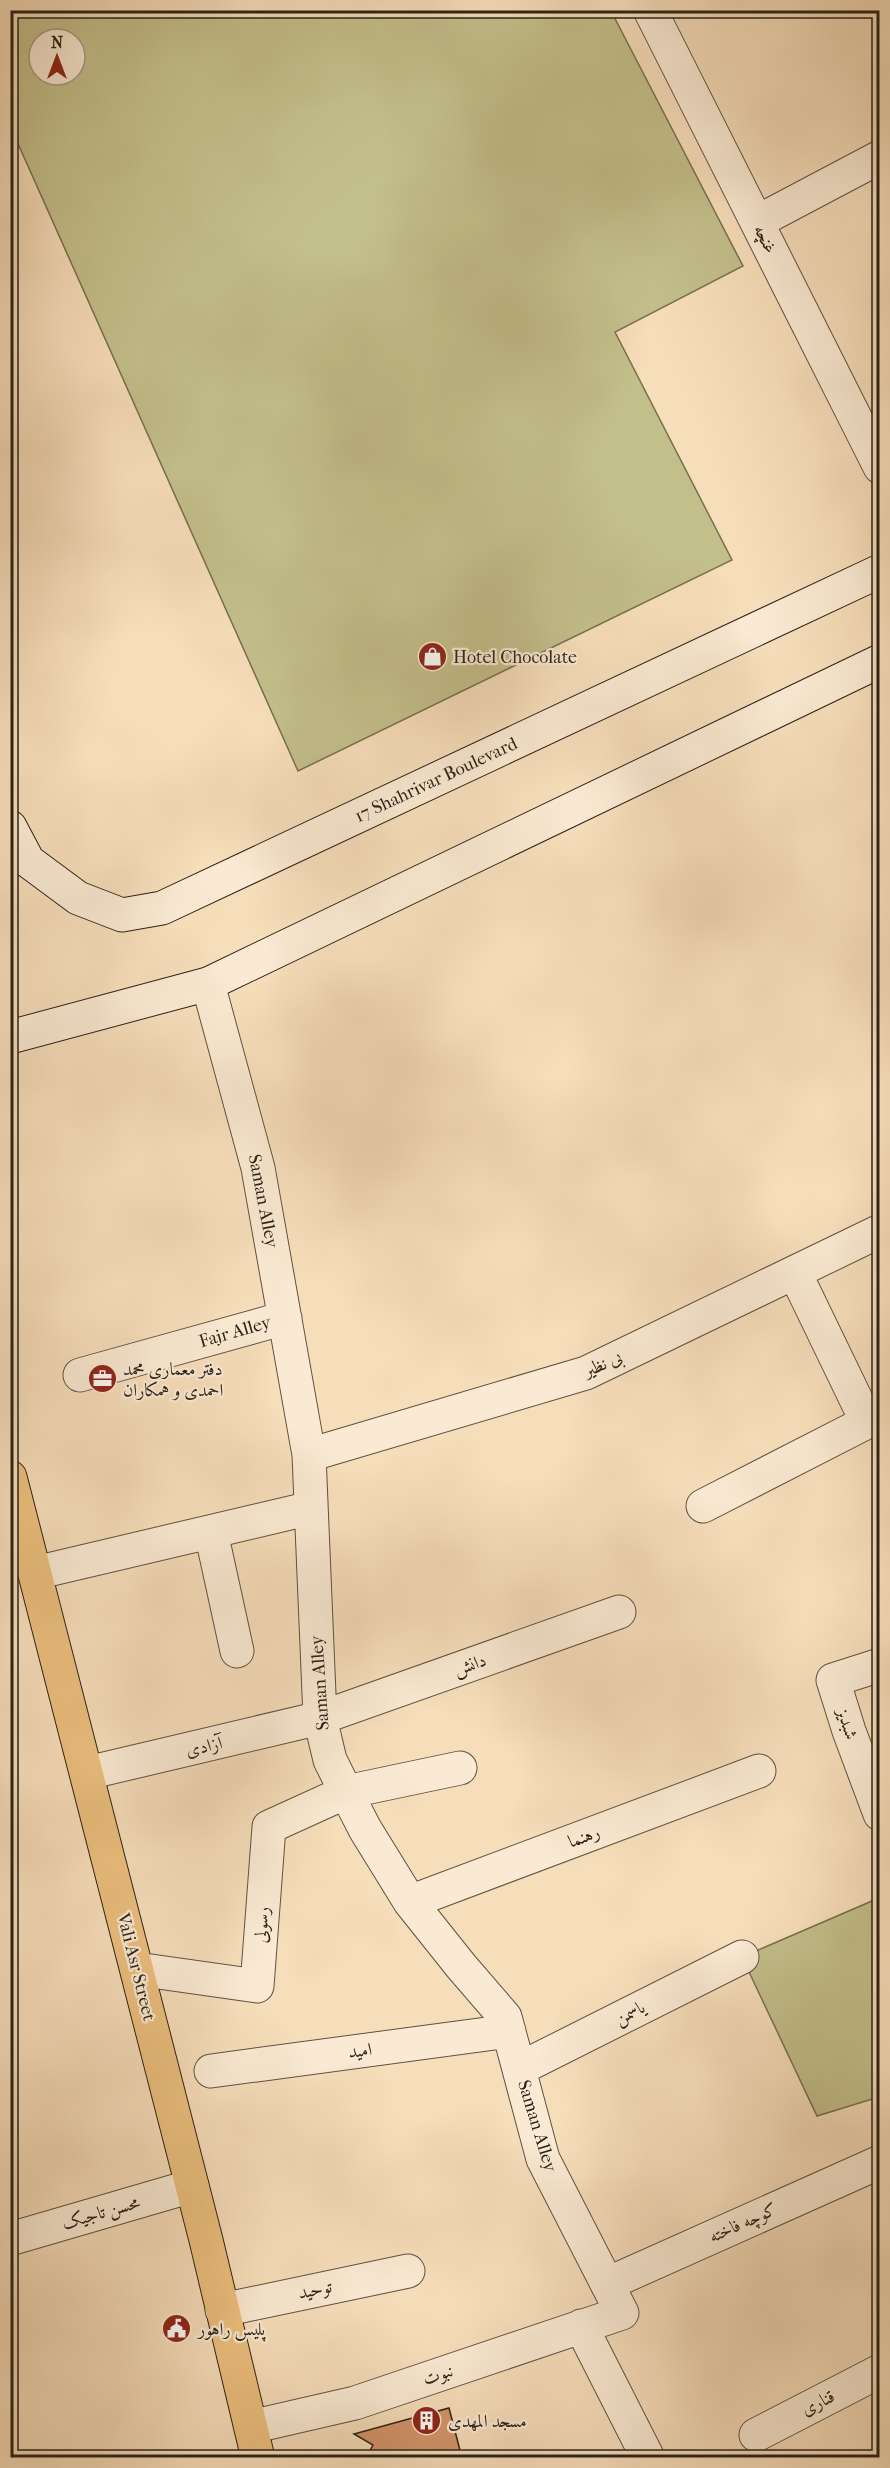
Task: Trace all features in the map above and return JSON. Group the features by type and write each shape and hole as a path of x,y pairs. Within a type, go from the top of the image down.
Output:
{"main road":[{"name":"Vali Asr Street","path":"10,1477 192,2186 254,2442"}],"street":[{"name":"غنچه","path":"650,10 879,467"},
{"path":"757,222 879,157"},
{"name":"17 Shahrivar Boulevard","path":"10,827 28,861 78,898 122,915 162,909 879,572"},
{"path":"10,1037 208,984 879,661"},
{"name":"Saman Alley","path":"208,984 258,1168 309,1455 320,1718 330,1760 365,1829 410,1902 505,2017 543,2159 622,2313"},
{"name":"بی نظیر","path":"309,1455 586,1373 879,1231"},
{"path":"704,1506 867,1422 795,1273"},
{"name":"Fajr Alley","path":"80,1375 285,1318"},
{"path":"35,1573 311,1508"},
{"path":"211,1532 237,1651"},
{"name":"دانش","path":"320,1718 619,1612"},
{"name":"شبدیز","path":"879,1665 833,1680 879,1814"},
{"name":"آزادی","path":"87,1773 320,1718"},
{"path":"346,1792 460,1768"},
{"name":"رهنما","path":"410,1902 759,1772"},
{"name":"رسولی","path":"137,1969 257,1986 269,1827 346,1792"},
{"name":"یاسمن","path":"519,2069 742,1957"},
{"name":"امید","path":"211,2071 509,2031"},
{"name":"کوچه فاخته","path":"607,2284 879,2162"},
{"name":"محسن تاجیک","path":"10,2239 192,2186"},
{"name":"توحید","path":"222,2310 408,2271"},
{"name":"نبوت","path":"254,2442 355,2403 622,2313"},
{"path":"581,2326 648,2457"},
{"name":"قناری","path":"756,2435 879,2372"}],"shaded area":[{"path":"10,11 611,11 743,266 615,332 732,560 298,771 11,128"},
{"path":"879,1898 879,2097 817,2116 742,1957"}],"building":[{"name":"مسجد المهدی","path":"449,2408 462,2458 366,2458 373,2445 354,2434"}],"place":[{"name":"Hotel Chocolate","path":"432,657"},
{"name":"دفتر معماری محمد احمدی و همکاران","path":"102,1379"},
{"name":"پلیس راهور","path":"177,2329"},
{"name":"مسجد المهدی","path":"427,2421"}]}
